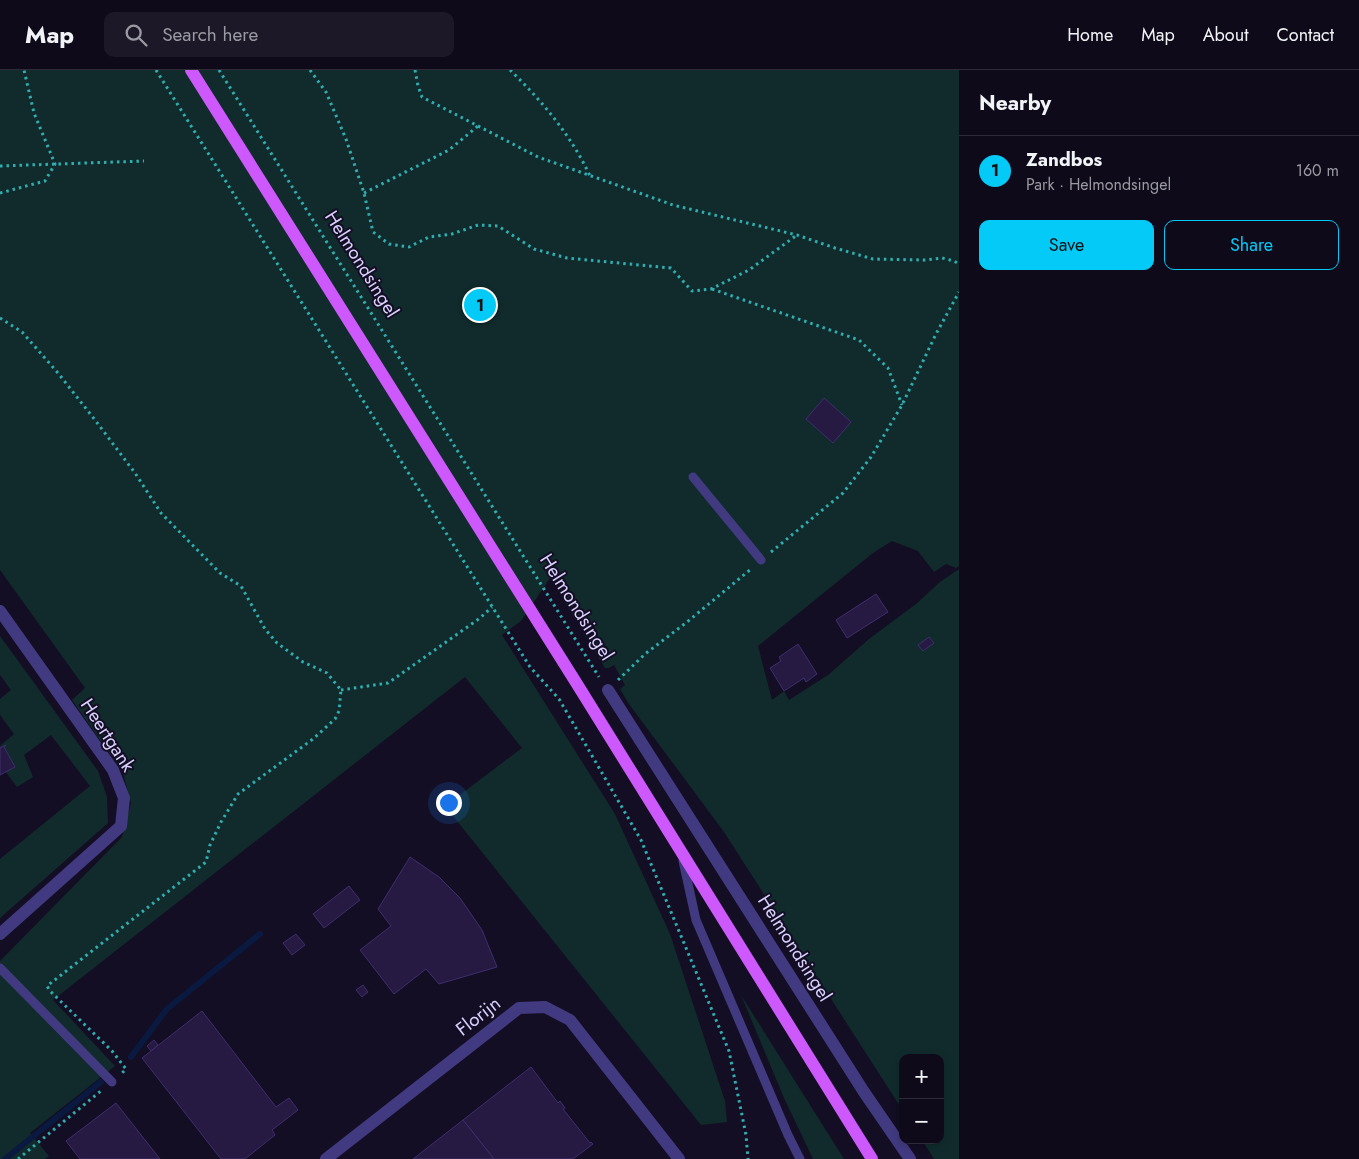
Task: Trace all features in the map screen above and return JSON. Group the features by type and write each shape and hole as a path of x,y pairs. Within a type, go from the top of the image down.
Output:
{"main road":[{"path":"191,70 577,684 682,856 872,1159"}],"street":[{"name":"Heertgank","path":"0,611 113,770 124,798 121,826 0,934"},
{"name":"Helmondsingel","path":"608,690 864,1092 910,1159"},
{"name":"Florijn","path":"326,1159 519,1008 545,1007 570,1020 679,1159"}],"lane":[{"path":"693,477 761,560"},
{"path":"682,856 696,920 800,1159"},
{"path":"0,968 112,1082"}],"path":[{"path":"24,70 34,113 55,164"},
{"path":"156,70 530,667 559,699 640,840 729,1051 746,1135 748,1159"},
{"name":"Helmondsingel","path":"218,70 608,690"},
{"path":"310,70 326,92 346,139 364,193 372,232 389,244 409,247 429,236 452,234 478,225 498,226 534,249 567,258 671,268 692,291 711,289 749,270 797,235"},
{"path":"415,70 422,97 538,157 590,176 673,205 797,235 873,259 925,260 942,258 959,264"},
{"path":"510,70 538,97 579,152 590,176"},
{"path":"364,193 449,150 478,126"},
{"path":"0,166 144,161"},
{"path":"0,193 45,181 55,164"},
{"path":"711,289 859,340 888,368 902,405"},
{"path":"608,690 645,654 687,622 843,493 871,457 902,405 936,334 959,292"},
{"path":"0,318 22,332 96,420 135,473 161,513 220,572 242,586 265,629 277,644 303,662 327,673 341,690 340,711 335,719 313,739 238,794 210,845 206,862 47,986 112,1051 126,1069 18,1159"},
{"path":"341,690 388,682 480,618 492,606"}],"green space":[{"path":"0,70 959,70 959,566 956,568 946,564 934,572 918,551 892,541 873,553 758,646 772,700 784,691 789,700 828,675 869,639 959,569 959,1159 934,1159 925,1144 944,1144 944,1054 899,1054 899,1105 724,832 629,704 620,689 625,685 614,665 605,668 550,578 521,621 502,635 615,814 670,934 725,1101 727,1122 701,1125 445,806 522,748 465,677 53,1000 115,1066 30,1133 49,1156 45,1159 0,1159 0,961 122,837 131,803 123,773 72,700 85,688 0,570"},
{"path":"0,636 98,771 107,797 108,823 0,918 0,859 90,786 51,735 24,755 33,777 17,787 0,764 0,746 14,734 0,715 0,699 11,690 0,675"},
{"path":"741,995 844,1159 813,1159 784,1098"}],"building":[{"path":"824,398 851,422 833,443 806,419"},
{"path":"876,594 888,612 847,638 836,620"},
{"path":"929,637 934,643 923,651 918,645"},
{"path":"798,644 817,674 806,682 804,678 784,691 770,668 781,661 779,657"},
{"path":"6,745 4,747 15,767 0,775 0,748"},
{"path":"410,857 439,877 460,898 482,930 497,967 439,984 426,969 394,994 360,950 391,926 378,909"},
{"path":"349,886 360,900 324,928 313,914"},
{"path":"296,934 305,945 292,955 283,943"},
{"path":"363,985 368,992 362,997 356,990"},
{"path":"202,1011 276,1107 289,1098 298,1110 272,1130 275,1135 245,1159 221,1159 142,1058"},
{"path":"154,1040 158,1045 151,1051 147,1046"},
{"path":"531,1067 558,1103 560,1101 565,1108 563,1109 590,1143 593,1144 573,1159 494,1159 463,1120"},
{"path":"116,1103 160,1159 80,1159 66,1141"},
{"path":"463,1120 494,1159 413,1159"}],"waterway":[{"path":"131,1057 167,1009 260,934"},
{"path":"5,1159 101,1082"}],"place":[{"name":"Zandbos","path":"480,305"}]}
